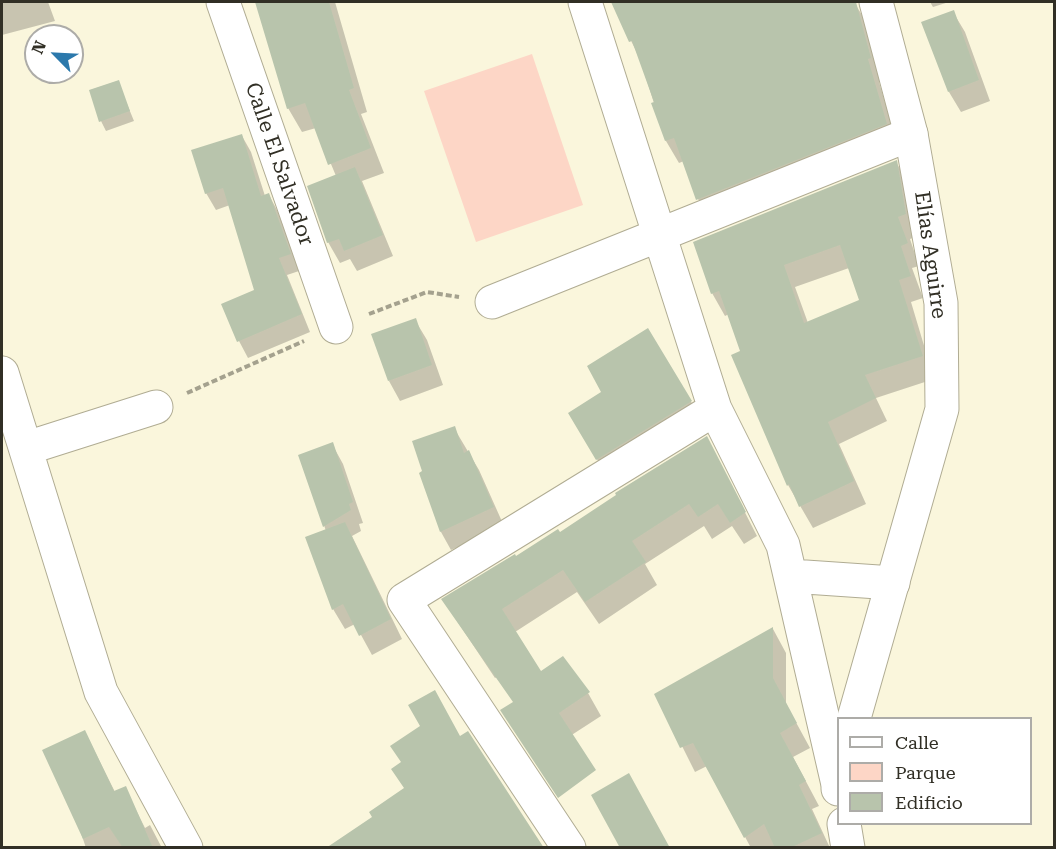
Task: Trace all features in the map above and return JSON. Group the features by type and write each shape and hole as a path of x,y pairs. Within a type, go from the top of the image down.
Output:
{"street":[{"name":"Calle El Salvador","path":"223,2 336,327"},
{"path":"585,2 715,409 783,545 837,778"},
{"name":"Elías Aguirre","path":"855,717 942,409 941,303 911,134 876,2"},
{"path":"492,302 911,134"},
{"path":"2,373 101,692 186,848"},
{"path":"27,448 156,407"},
{"path":"569,848 404,600 715,409"},
{"path":"790,576 893,583"},
{"path":"844,825 848,848"}],"path":[{"path":"156,407 336,327 426,292 492,302"}],"green space":[{"path":"532,54 583,205 476,242 424,91"}],"building":[{"path":"255,2 329,2 354,88 349,90 371,148 328,165 305,103 287,109"},
{"path":"611,2 856,2 871,58 868,59 887,124 696,200 674,138 665,141 632,41 629,42"},
{"path":"954,10 979,80 948,92 921,22"},
{"path":"119,80 130,111 99,122 89,90"},
{"path":"242,134 261,196 269,193 291,254 279,258 302,314 237,342 221,304 254,290 223,188 205,194 191,150"},
{"path":"897,160 906,214 898,217 908,243 901,246 911,276 899,280 923,356 865,375 876,398 828,422 854,481 799,507 789,484 787,486 731,355 740,351 719,291 711,294 693,242","holes":["840,245 859,300 804,323 784,265"]},
{"path":"355,167 383,235 344,251 339,239 327,243 307,186"},
{"path":"416,318 432,365 388,381 371,334"},
{"path":"648,328 692,401 596,460 568,413 601,392 587,366"},
{"path":"455,426 464,453 469,450 494,507 440,532 419,473 422,471 412,441"},
{"path":"707,436 746,512 730,523 718,504 698,517 689,504 632,541 646,562 585,602 563,570 502,609 541,671 563,656 590,692 559,713 596,770 558,798 500,710 513,702 441,599 558,529 560,532 616,495 615,493"},
{"path":"333,442 353,502 349,504 351,510 323,527 298,455"},
{"path":"345,522 391,619 359,636 343,604 332,610 305,537"},
{"path":"773,627 773,678 797,723 780,733 806,781 799,785 822,833 790,848 775,848 764,824 744,838 693,743 680,748 654,694"},
{"path":"435,690 460,736 468,731 544,848 326,848 372,817 369,812 404,788 391,769 401,762 390,746 420,726 408,705"},
{"path":"85,730 114,791 126,786 153,848 123,848 109,827 83,839 42,750"},
{"path":"629,773 670,848 620,848 591,795"}]}
